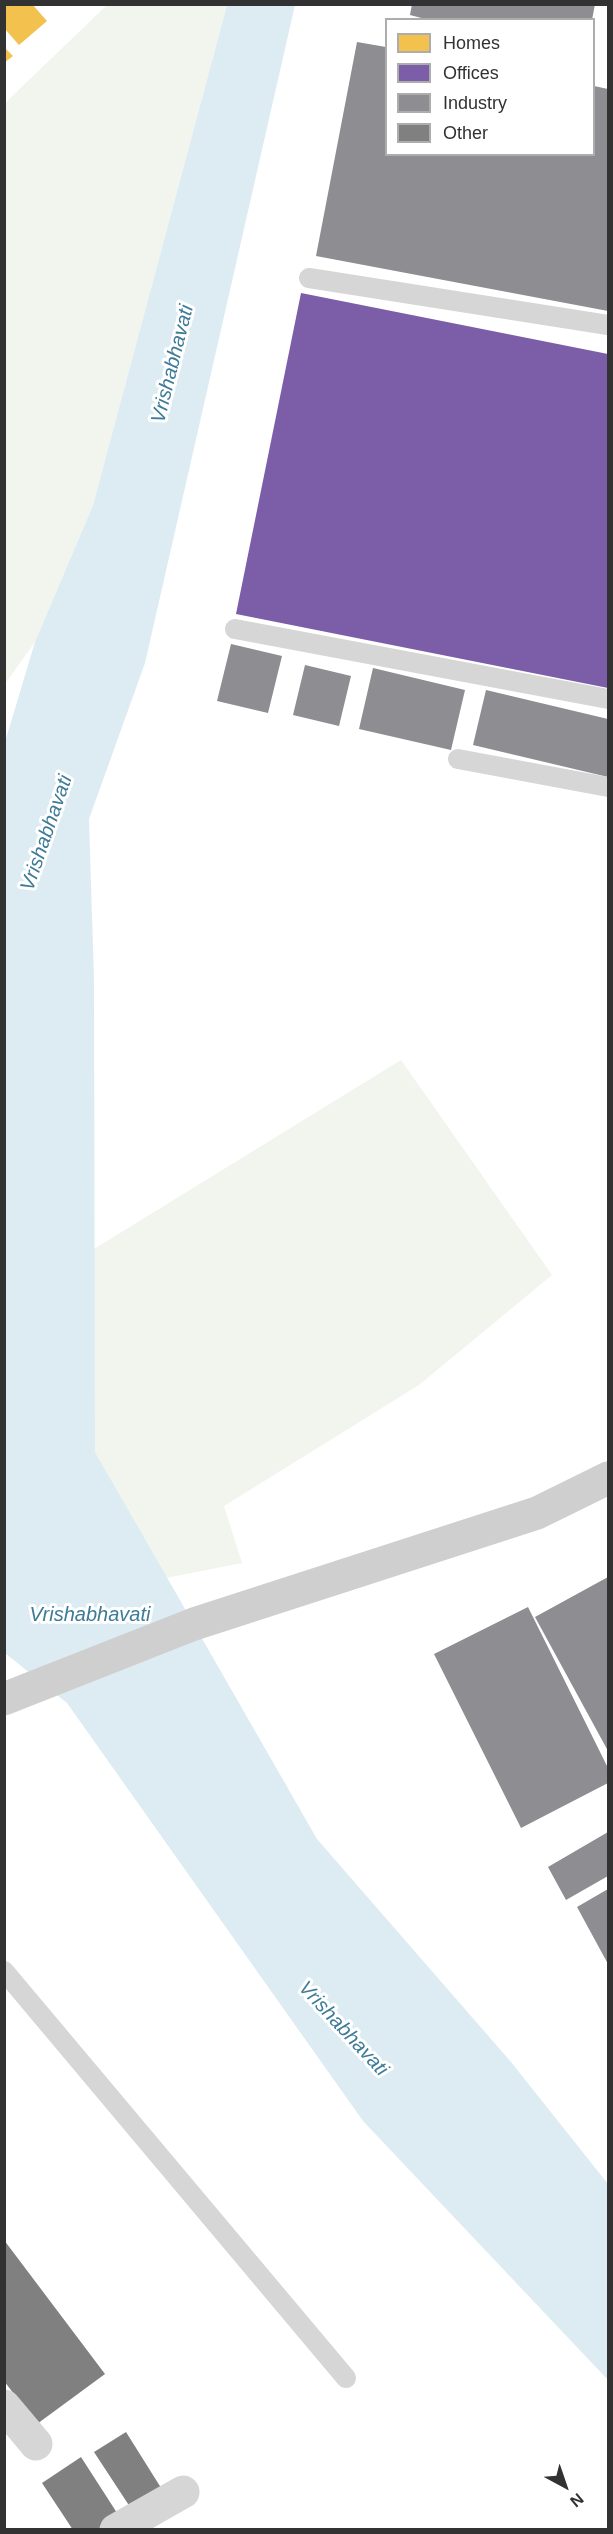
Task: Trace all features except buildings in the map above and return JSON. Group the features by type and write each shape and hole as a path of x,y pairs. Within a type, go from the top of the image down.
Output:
{"street":[{"path":"4,1699 194,1624 537,1513 609,1478"},
{"path":"4,2406 36,2444"},
{"path":"116,2529 183,2492"}],"lane":[{"path":"309,278 609,325"},
{"path":"235,629 609,699"},
{"path":"458,759 609,787"},
{"path":"4,1971 346,2378"}],"shaded area":[{"path":"107,5 227,5 93,505 35,642 5,684 4,104"},
{"path":"401,1060 552,1275 419,1385 224,1506 242,1563 166,1578 95,1452 94,1249"}],"water":[{"name":"Vrishabhavati","path":"227,5 295,5 145,663 89,819 94,981 95,1452 317,1839 511,2062 608,2184 608,2380 363,2121 67,1703 5,1653 5,742 35,642 93,505"}]}
